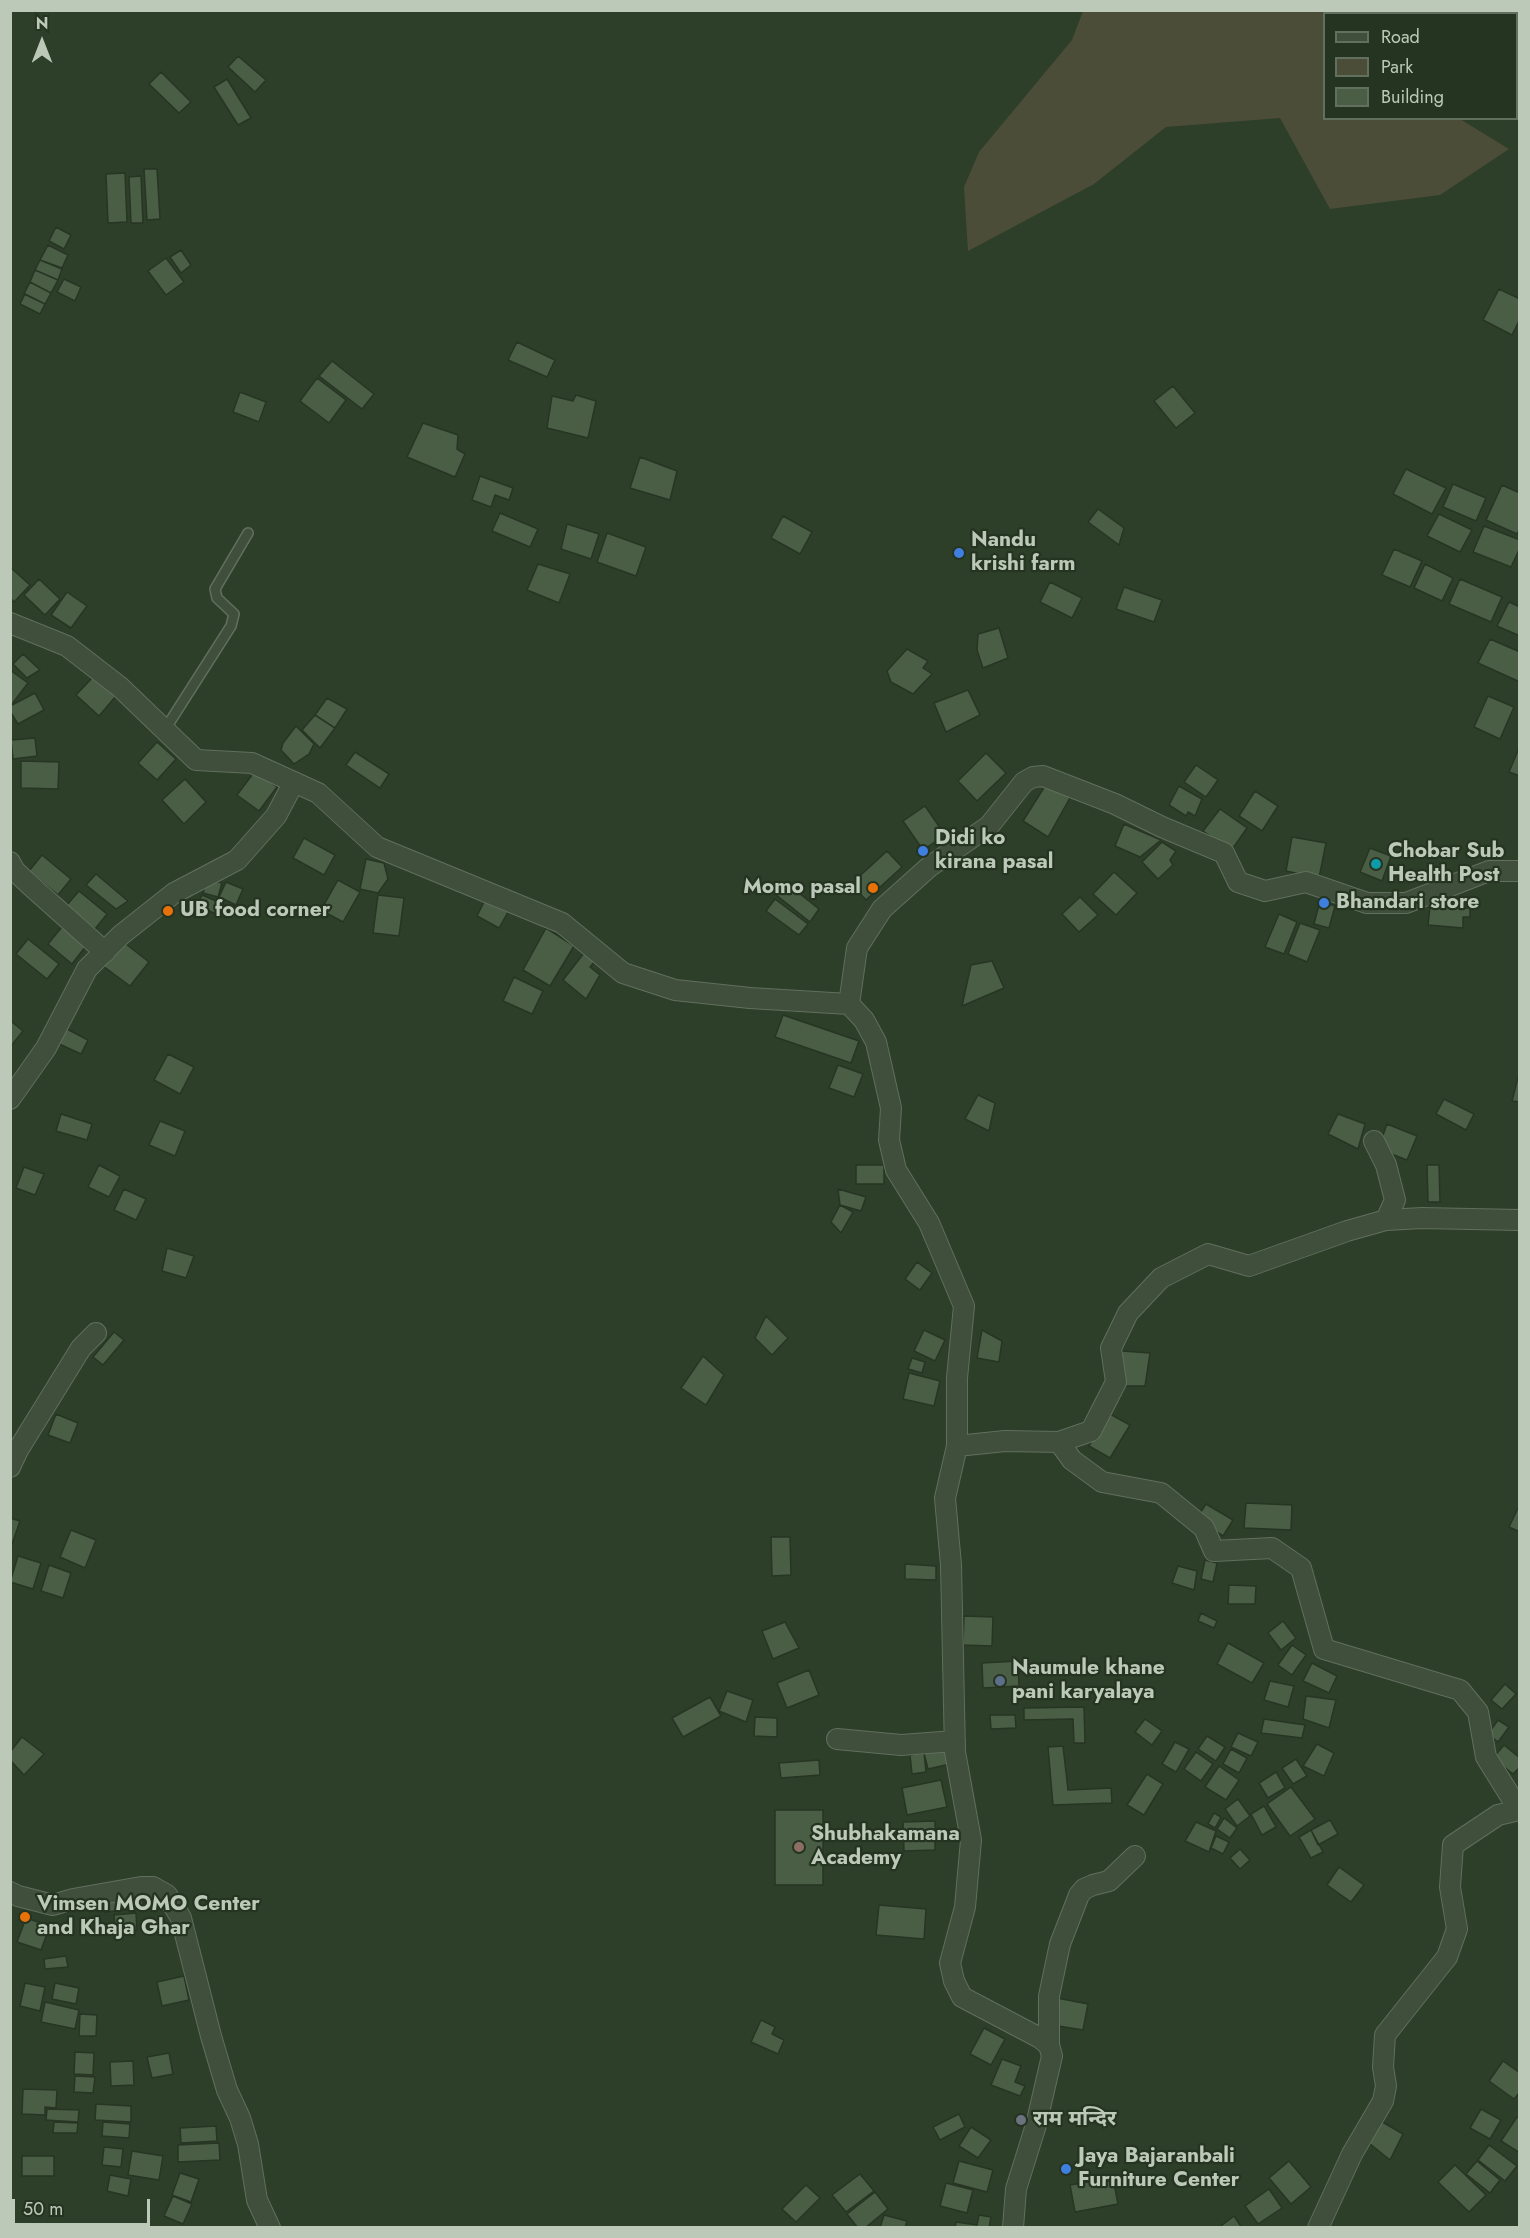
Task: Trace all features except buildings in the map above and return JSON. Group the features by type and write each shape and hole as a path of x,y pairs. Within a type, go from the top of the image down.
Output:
{"street":[{"path":"10,623 67,646 120,687 196,760 252,763 318,793 377,847 562,923 623,973 675,990 760,999 849,1004 864,1020 876,1042 891,1108 889,1140 896,1170 929,1223 964,1306 957,1378 957,1446 945,1498 951,1565 955,1752 971,1840 965,1907 950,1963 954,1981 962,1997 1049,2045"},
{"path":"849,1004 857,948 882,909 929,867 990,826 1024,782 1033,777 1043,776 1115,804 1224,853 1238,882 1265,891 1306,882 1367,903 1406,903 1489,871 1520,871"},
{"path":"10,1099 46,1048 87,969 121,935 174,892 237,860 276,816 294,782"},
{"path":"10,861 15,871 105,952"},
{"path":"1374,1141 1386,1165 1395,1200 1386,1220"},
{"path":"957,1446 1005,1441 1059,1442 1091,1431 1116,1382 1111,1348 1128,1313 1161,1278 1208,1254 1249,1266 1347,1231 1386,1220 1422,1218 1520,1220"},
{"path":"10,1467 18,1450 81,1348 96,1333"},
{"path":"1059,1442 1072,1460 1102,1482 1161,1493 1204,1527 1214,1551 1272,1548 1301,1568 1324,1649 1460,1690 1478,1712 1486,1757 1519,1810 1498,1815 1453,1845 1450,1887 1457,1929 1447,1957 1385,2035 1383,2067 1386,2085 1383,2102 1352,2154 1318,2228"},
{"path":"837,1739 901,1745 955,1741"},
{"path":"1013,2228 1016,2189 1036,2125 1052,2056 1049,2045 1049,1996 1060,1944 1079,1895 1084,1889 1109,1881 1135,1856"},
{"path":"10,1892 53,1905 73,1899 141,1887 153,1887 167,1895 181,1918 227,2090 240,2118 248,2144 257,2200 270,2228"}],"lane":[{"path":"164,731 231,626 234,614 217,598 215,589 248,533"}],"green space":[{"path":"1083,11 1423,11 1323,12 1323,120 1462,120 1509,149 1440,195 1330,209 1280,118 1166,127 1094,184 968,251 964,187 979,152 1072,40"}],"place":[{"name":"Nandu krishi farm","path":"959,553"},
{"name":"Didi ko kirana pasal","path":"923,851"},
{"name":"Chobar Sub Health Post","path":"1376,864"},
{"name":"Momo pasal","path":"873,888"},
{"name":"Bhandari store","path":"1324,903"},
{"name":"UB food corner","path":"168,911"},
{"name":"Naumule khane pani karyalaya","path":"1000,1681"},
{"name":"Shubhakamana Academy","path":"799,1847"},
{"name":"Vimsen MOMO Center and Khaja Ghar","path":"25,1917"},
{"name":"राम मन्दिर","path":"1021,2120"},
{"name":"Jaya Bajaranbali Furniture Center","path":"1066,2169"}]}
